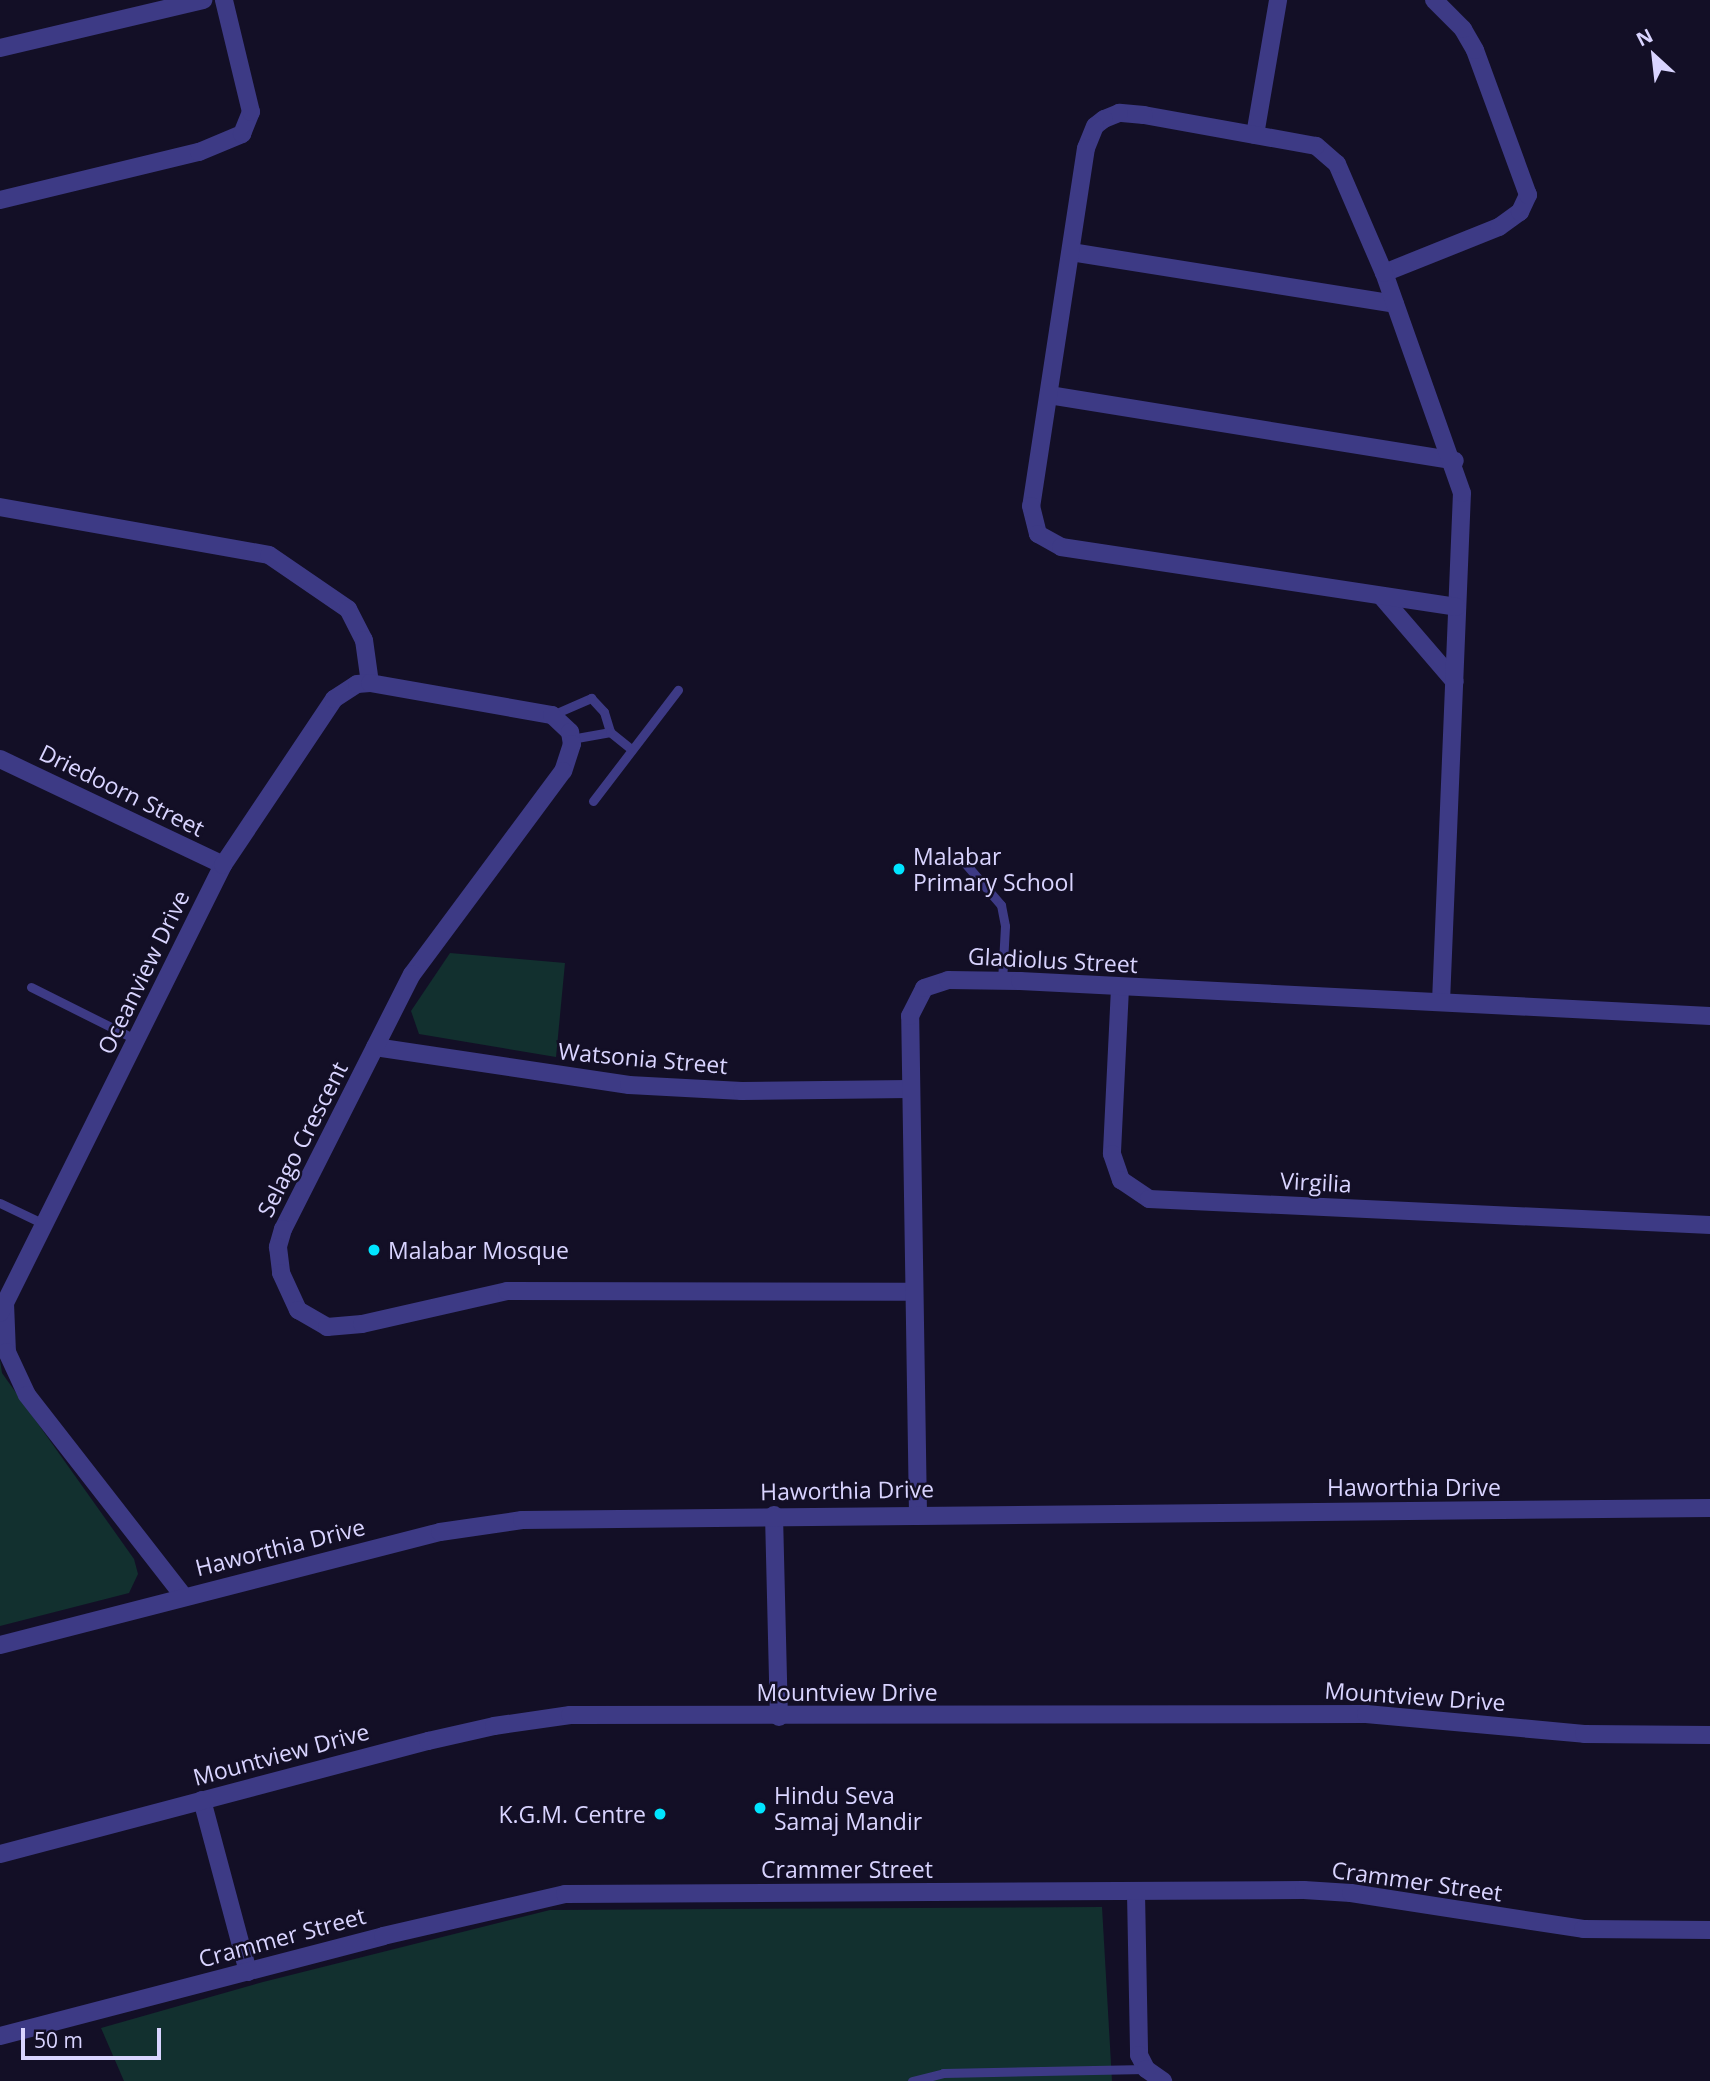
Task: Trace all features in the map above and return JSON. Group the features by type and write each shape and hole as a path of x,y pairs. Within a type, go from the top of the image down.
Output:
{"street":[{"path":"0,48 203,0"},
{"path":"0,200 199,152 242,134 251,112 224,0"},
{"path":"1255,135 1278,0"},
{"path":"1384,273 1499,227 1520,212 1528,195 1475,50 1462,29 1434,0"},
{"path":"1441,1002 1456,607 1463,524 1455,461 1384,273 1350,190 1329,154 1316,146 1144,116 1119,113 1104,118 1095,126 1086,148 1030,513 1043,539 1061,547 1456,607"},
{"path":"1071,252 1395,304"},
{"path":"1049,394 1455,461"},
{"path":"0,507 245,547 276,558 348,609 364,640 364,684 552,715 562,722 571,739"},
{"path":"1381,596 1455,682"},
{"name":"Oceanview Drive","path":"184,1597 27,1395 7,1352 2,1308 223,865 334,699 364,684"},
{"name":"Selago Crescent","path":"571,739 563,771 412,974 283,1229 278,1247 281,1273 298,1310 327,1326 362,1324 507,1292 912,1292"},
{"name":"Driedoorn Street","path":"0,759 223,865"},
{"name":"Gladiolus Street","path":"918,1514 909,1016 925,988 948,979 1710,1016"},
{"name":"Virgilia","path":"1120,988 1112,1154 1121,1180 1137,1194 1149,1199 1710,1226"},
{"name":"Watsonia Street","path":"375,1047 629,1086 742,1091 909,1089"},
{"name":"Haworthia Drive","path":"0,1645 481,1524 585,1517 1710,1508"},
{"path":"774,1515 779,1717"},
{"name":"Mountview Drive","path":"0,1854 494,1726 570,1715 779,1717 1366,1714 1584,1734 1710,1735"},
{"path":"202,1800 248,1972"},
{"name":"Crammer Street","path":"0,2036 565,1894 1332,1891 1583,1929 1710,1930"},
{"path":"1136,1893 1138,2041 1146,2069 1163,2081"}],"lane":[{"path":"593,801 678,690"},
{"path":"552,715 591,698 604,712 610,732 632,750"},
{"path":"571,739 610,732"},
{"path":"964,862 1001,905 1005,926 1002,981"},
{"path":"31,987 137,1040"},
{"path":"0,1203 44,1224"},
{"path":"912,2081 943,2073 1146,2069"}],"green space":[{"path":"450,953 565,963 556,1057 419,1034 411,1011"},
{"path":"0,1360 2,1373 134,1559 138,1574 129,1593 0,1626"},
{"path":"1102,1907 1112,2081 124,2081 101,2028 263,1982 550,1910"}],"place":[{"name":"Malabar Primary School","path":"899,869"},
{"name":"Malabar Mosque","path":"374,1250"},
{"name":"Hindu Seva Samaj Mandir","path":"760,1808"},
{"name":"K.G.M. Centre","path":"660,1814"}]}
